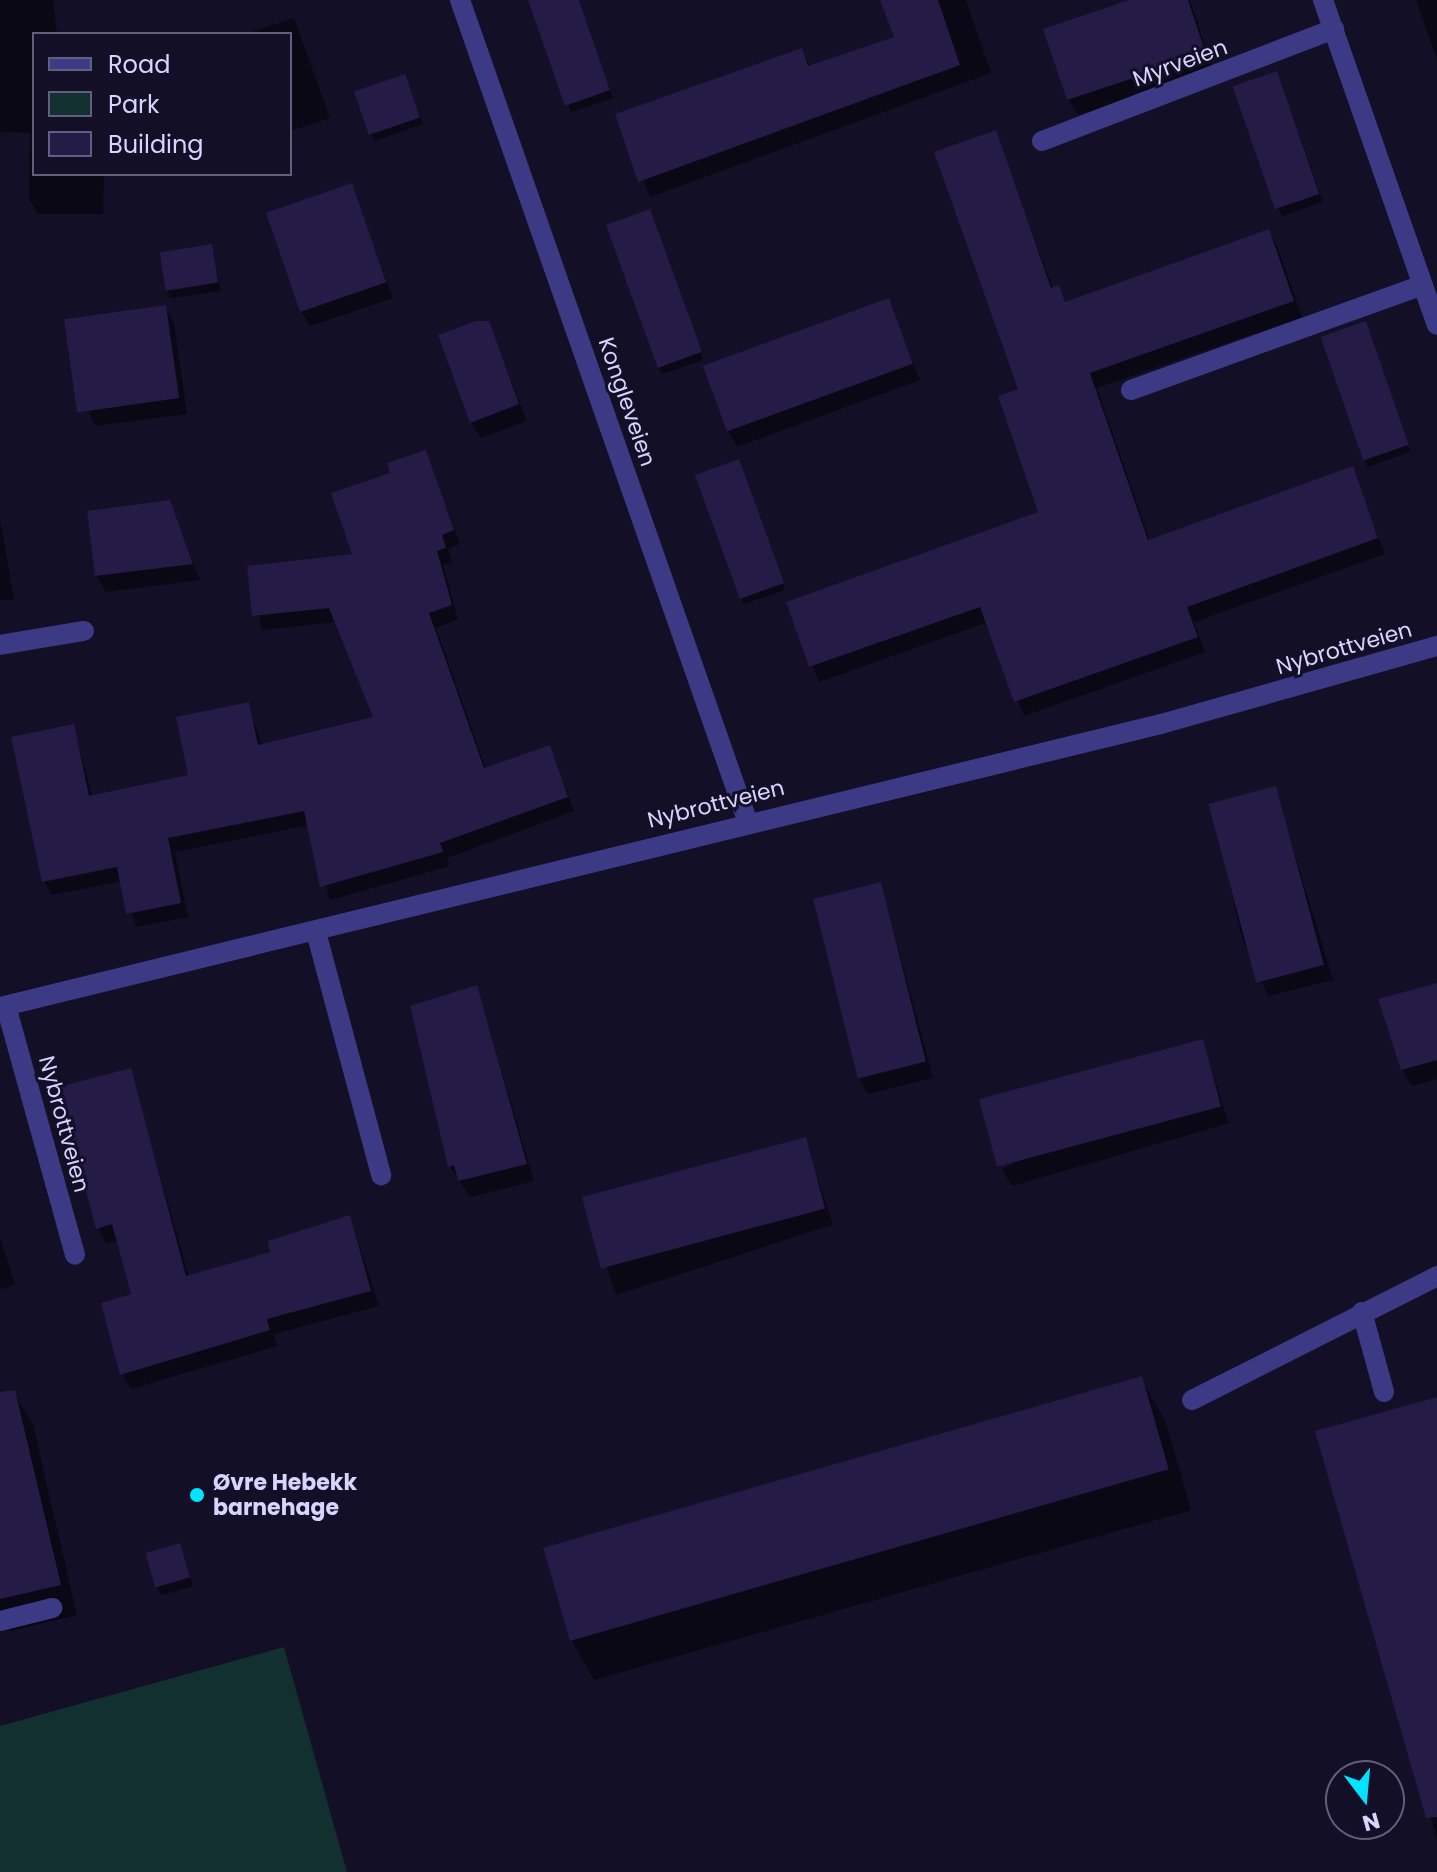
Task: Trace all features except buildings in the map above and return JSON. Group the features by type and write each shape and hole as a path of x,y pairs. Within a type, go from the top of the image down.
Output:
{"street":[{"name":"Kongleveien","path":"460,0 747,820"},
{"path":"1323,0 1437,325"},
{"name":"Myrveien","path":"1042,141 1334,29"},
{"path":"1131,390 1423,285"},
{"path":"0,645 84,631"},
{"name":"Nybrottveien","path":"75,1255 3,1006 316,932 747,820 1161,724 1437,646"},
{"path":"316,932 381,1175"},
{"path":"1192,1400 1437,1276"},
{"path":"1362,1312 1384,1392"},
{"path":"0,1621 52,1608"}],"green space":[{"path":"284,1647 347,1872 0,1872 0,1726"}],"place":[{"name":"Øvre Hebekk barnehage","path":"197,1495"}]}
